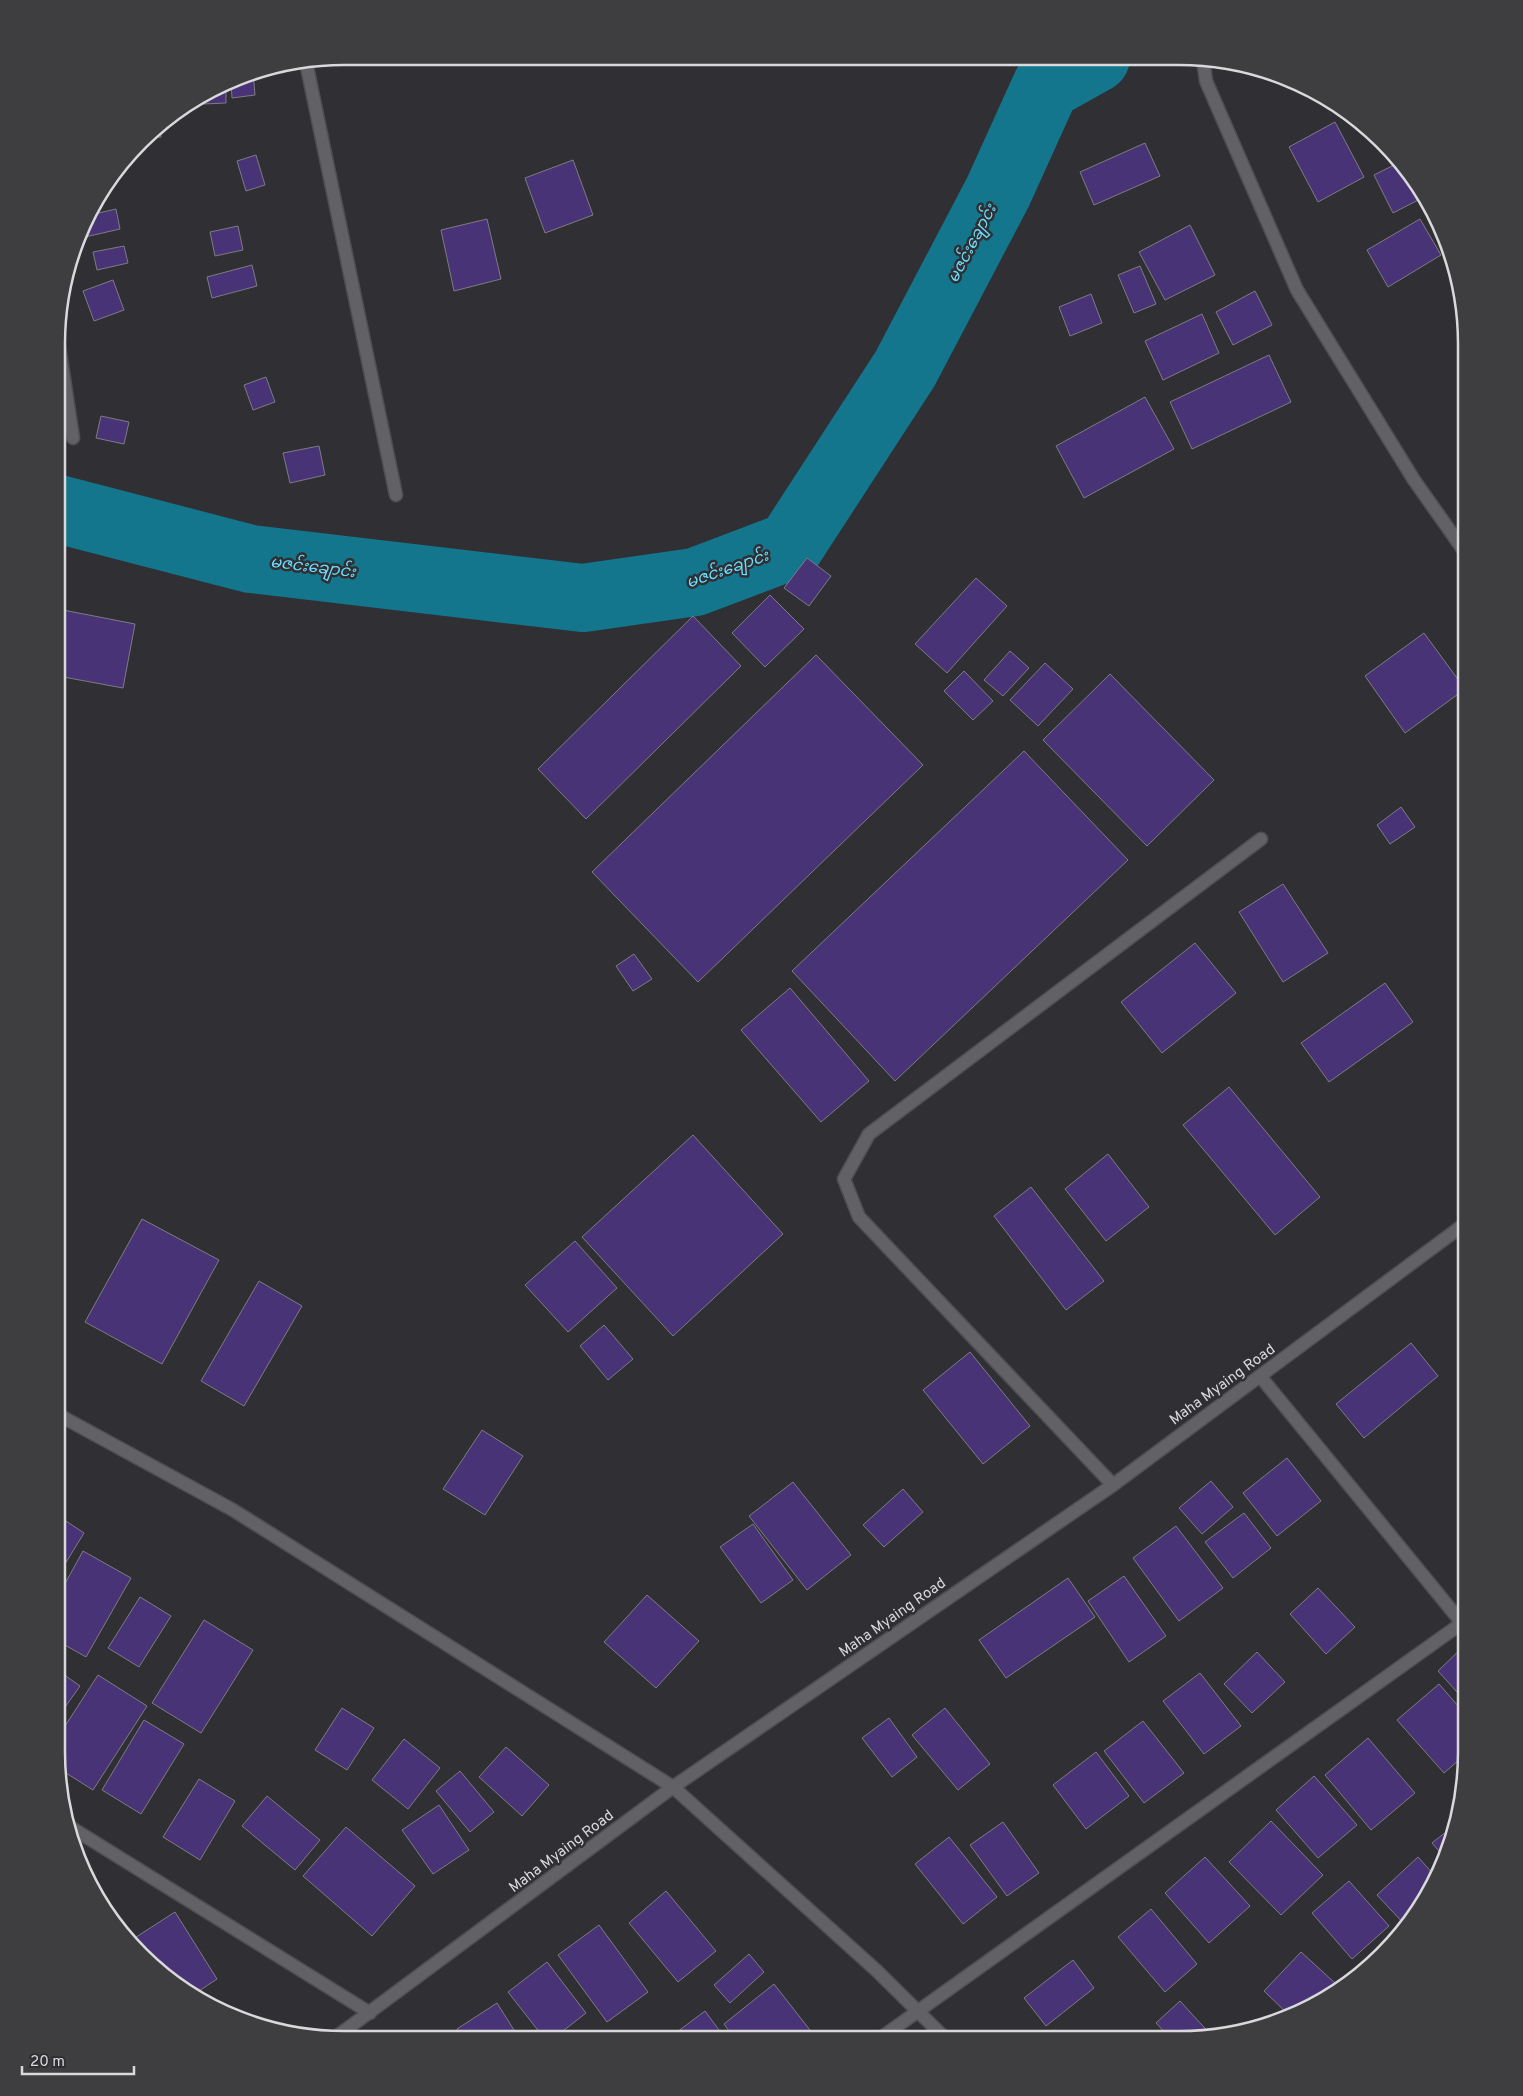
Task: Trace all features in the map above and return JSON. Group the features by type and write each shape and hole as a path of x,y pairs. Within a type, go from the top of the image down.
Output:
{"street":[{"path":"1204,66 1206,81 1297,290 1414,480 1458,542"},
{"path":"307,67 396,495"},
{"path":"65,385 73,438"},
{"path":"1113,1484 859,1217 844,1179 869,1134 1261,839"},
{"name":"Maha Myaing Road","path":"344,2031 673,1788 1113,1484 1458,1229"},
{"path":"1260,1376 1458,1616"},
{"path":"65,1418 234,1510 673,1788 877,1971 938,2031"},
{"path":"890,2031 1458,1627"},
{"path":"76,1831 370,2013"}],"building":[{"path":"254,80 255,95 232,98 231,89"},
{"path":"226,91 226,103 203,104 204,102"},
{"path":"1335,122 1364,177 1318,202 1289,147"},
{"path":"1145,143 1160,176 1094,205 1080,172"},
{"path":"256,155 265,185 246,191 237,161"},
{"path":"573,160 593,215 545,233 525,178"},
{"path":"1393,165 1418,200 1393,213 1374,175"},
{"path":"116,209 120,229 86,237 97,213"},
{"path":"487,219 501,279 454,291 441,230"},
{"path":"1420,219 1441,255 1388,287 1367,250"},
{"path":"1190,225 1215,275 1165,300 1139,252"},
{"path":"238,226 243,250 215,256 210,232"},
{"path":"124,246 128,263 97,270 93,252"},
{"path":"252,265 257,286 212,298 207,277"},
{"path":"1140,266 1156,304 1134,313 1118,275"},
{"path":"113,280 124,310 94,321 83,291"},
{"path":"1255,291 1272,325 1233,345 1216,312"},
{"path":"1091,294 1102,323 1070,336 1059,307"},
{"path":"1202,314 1219,353 1163,380 1145,341"},
{"path":"1269,355 1291,402 1192,449 1170,402"},
{"path":"266,377 275,402 253,410 244,385"},
{"path":"1145,397 1174,449 1084,498 1056,446"},
{"path":"101,416 129,422 124,444 96,438"},
{"path":"319,446 325,475 290,483 283,453"},
{"path":"807,558 831,576 809,606 784,588"},
{"path":"976,578 1007,606 947,673 915,644"},
{"path":"770,595 804,629 765,667 732,633"},
{"path":"65,610 135,624 123,688 65,677"},
{"path":"693,616 741,666 586,819 538,769"},
{"path":"1424,633 1458,679 1458,694 1405,733 1365,676"},
{"path":"1010,651 1029,668 1003,696 984,680"},
{"path":"816,655 923,765 698,982 592,872"},
{"path":"1045,663 1073,689 1038,726 1010,700"},
{"path":"964,671 993,701 973,720 944,691"},
{"path":"1110,674 1214,780 1147,846 1043,740"},
{"path":"1024,751 1128,860 895,1081 792,971"},
{"path":"1401,807 1415,827 1390,844 1377,825"},
{"path":"1283,884 1328,953 1283,982 1239,912"},
{"path":"1195,943 1236,993 1162,1053 1121,1002"},
{"path":"634,954 652,979 633,991 616,966"},
{"path":"1385,983 1413,1022 1329,1082 1301,1043"},
{"path":"790,988 869,1081 821,1122 741,1030"},
{"path":"1229,1087 1320,1197 1275,1235 1183,1125"},
{"path":"693,1135 783,1234 673,1336 582,1237"},
{"path":"1108,1154 1149,1207 1106,1241 1065,1189"},
{"path":"1031,1187 1104,1281 1066,1310 994,1216"},
{"path":"142,1219 219,1260 162,1364 85,1322"},
{"path":"575,1241 617,1288 568,1332 525,1285"},
{"path":"259,1281 302,1306 244,1406 201,1381"},
{"path":"604,1325 633,1359 608,1380 580,1346"},
{"path":"1411,1343 1438,1376 1364,1438 1336,1404"},
{"path":"970,1352 1030,1426 983,1464 923,1390"},
{"path":"482,1430 523,1456 485,1515 443,1489"},
{"path":"1287,1458 1321,1501 1277,1536 1243,1493"},
{"path":"1211,1481 1233,1507 1202,1534 1179,1508"},
{"path":"793,1482 851,1555 807,1590 749,1516"},
{"path":"903,1489 923,1512 884,1547 863,1525"},
{"path":"1244,1513 1271,1548 1233,1578 1205,1542"},
{"path":"65,1520 84,1533 65,1564"},
{"path":"753,1524 793,1580 761,1603 720,1547"},
{"path":"1176,1526 1223,1588 1179,1621 1133,1558"},
{"path":"83,1551 131,1578 86,1657 65,1645 65,1584"},
{"path":"1124,1576 1166,1636 1129,1662 1088,1601"},
{"path":"1068,1578 1095,1617 1006,1678 979,1640"},
{"path":"1318,1588 1355,1627 1326,1654 1290,1614"},
{"path":"647,1595 699,1641 656,1688 604,1642"},
{"path":"140,1597 171,1616 139,1667 108,1648"},
{"path":"204,1620 253,1650 201,1733 152,1703"},
{"path":"1257,1652 1285,1682 1252,1713 1224,1684"},
{"path":"1458,1652 1458,1693 1438,1671"},
{"path":"1200,1673 1241,1726 1204,1754 1163,1701"},
{"path":"65,1675 80,1686 65,1707"},
{"path":"98,1675 147,1706 93,1790 66,1773 65,1726"},
{"path":"1439,1684 1458,1706 1458,1761 1444,1773 1397,1720"},
{"path":"342,1708 374,1728 347,1770 315,1750"},
{"path":"945,1708 990,1764 958,1790 912,1735"},
{"path":"889,1718 917,1757 892,1777 862,1738"},
{"path":"144,1720 184,1744 141,1814 102,1790"},
{"path":"1143,1721 1184,1773 1144,1803 1104,1751"},
{"path":"1368,1738 1415,1793 1371,1830 1325,1775"},
{"path":"404,1739 440,1768 408,1809 372,1780"},
{"path":"506,1747 549,1785 522,1816 479,1777"},
{"path":"1096,1752 1129,1796 1086,1829 1053,1785"},
{"path":"460,1771 494,1812 470,1832 436,1791"},
{"path":"1314,1776 1357,1825 1318,1858 1276,1810"},
{"path":"199,1779 235,1801 200,1860 163,1837"},
{"path":"267,1796 320,1840 295,1870 242,1826"},
{"path":"439,1805 469,1850 433,1874 402,1830"},
{"path":"1271,1821 1323,1875 1281,1915 1229,1862"},
{"path":"1003,1822 1039,1873 1007,1896 970,1845"},
{"path":"346,1827 415,1886 372,1936 303,1876"},
{"path":"1447,1831 1440,1852 1432,1843"},
{"path":"949,1837 997,1897 963,1924 915,1864"},
{"path":"1205,1857 1250,1906 1209,1943 1165,1893"},
{"path":"1418,1857 1431,1872 1421,1892 1401,1921 1377,1895"},
{"path":"1349,1881 1389,1926 1352,1959 1312,1913"},
{"path":"666,1891 716,1951 678,1982 629,1923"},
{"path":"1151,1909 1197,1964 1165,1992 1118,1937"},
{"path":"175,1912 217,1979 199,1991 160,1962 135,1937"},
{"path":"599,1925 648,1992 607,2022 558,1955"},
{"path":"1301,1952 1335,1983 1319,1994 1284,2011 1264,1991"},
{"path":"749,1954 764,1972 730,2003 714,1985"},
{"path":"1073,1960 1094,1988 1046,2026 1024,1998"},
{"path":"547,1962 586,2013 563,2031 539,2031 508,1992"},
{"path":"774,1984 811,2031 729,2031 724,2024"},
{"path":"1180,2001 1206,2030 1164,2031 1156,2023"},
{"path":"497,2003 515,2031 458,2031 457,2029"},
{"path":"705,2011 720,2031 678,2031"}],"waterway":[{"name":"မဇင်းချောင်း","path":"65,511 251,559 583,598 695,582 790,546 905,369 998,192 1046,86 1084,65"}]}
